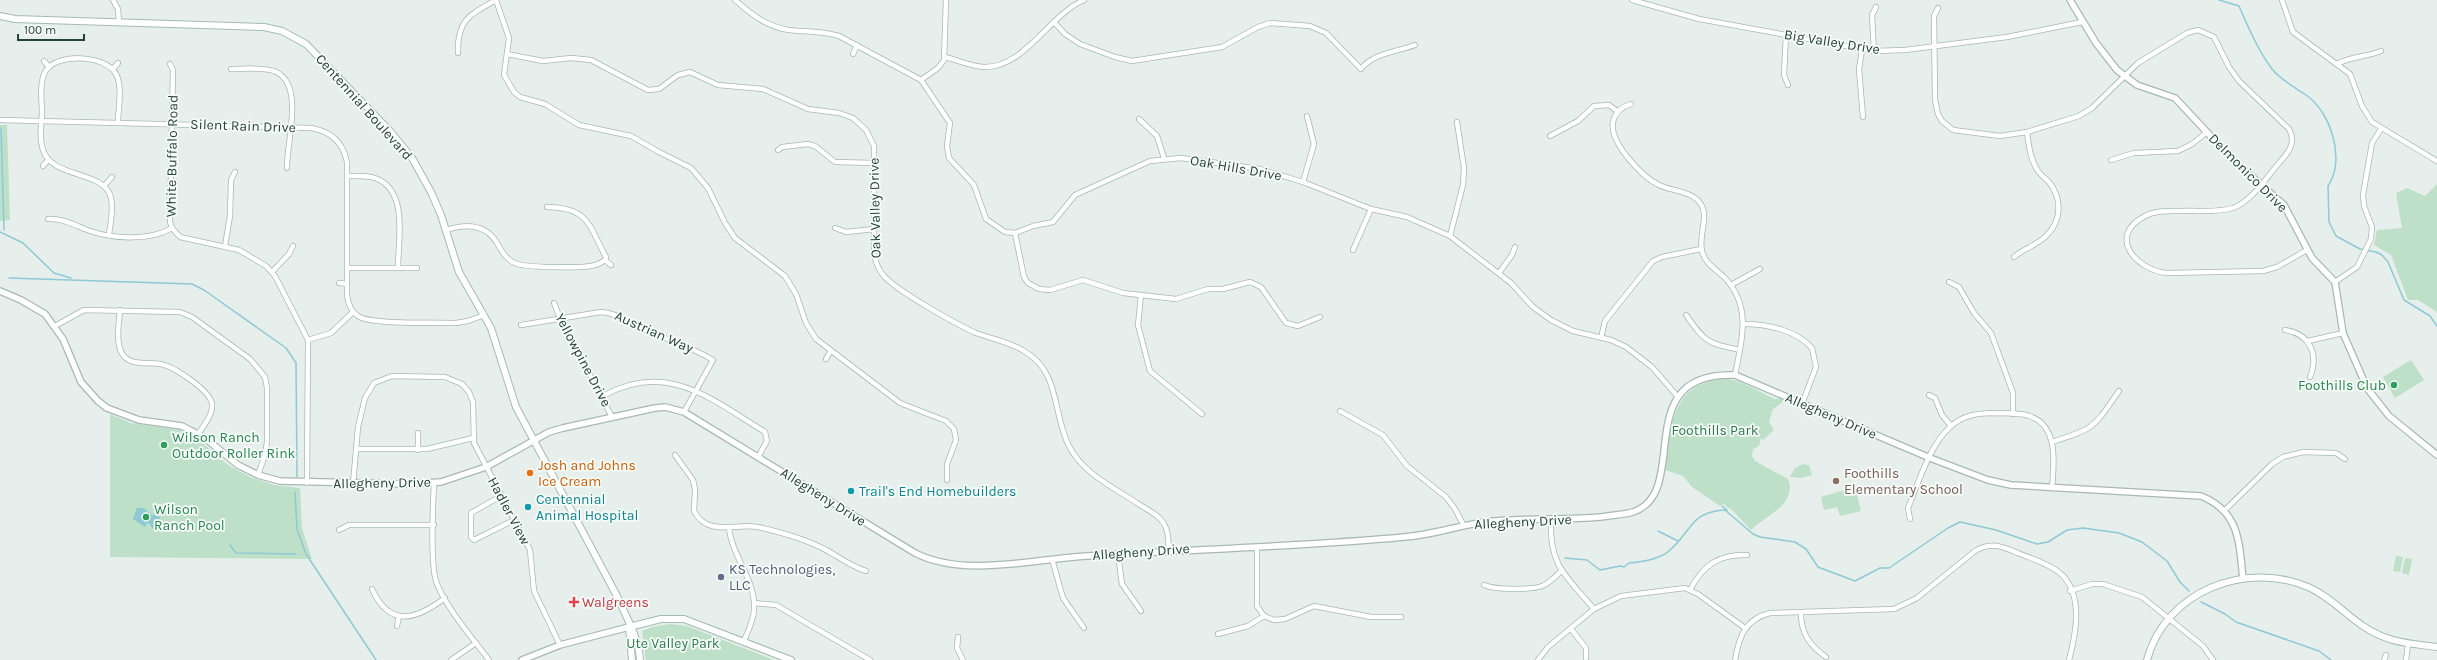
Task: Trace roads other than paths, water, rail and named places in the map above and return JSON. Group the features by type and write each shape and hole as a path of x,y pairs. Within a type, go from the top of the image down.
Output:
{"main road":[{"name":"Centennial Boulevard","path":"0,16 15,19 264,27 282,31 298,38 315,52 402,144 431,192 446,230 459,272 484,315 498,349 516,407 611,583 629,627 637,637 640,660"},
{"path":"2147,660 2156,636 2169,618 2196,594 2215,585 2243,579 2271,578 2308,587 2326,597 2370,630 2390,640 2408,645 2437,647"},
{"path":"629,627 661,618 684,619 791,660"},
{"name":"Centennial Boulevard","path":"629,627 632,660"}],"street":[{"path":"114,0 118,9 119,23"},
{"path":"458,53 459,30 465,20 473,13 496,0 508,33 507,54 504,70 506,81 520,97 545,104 579,125 631,136 659,152 684,162 698,173 735,238 785,276 796,294 810,331 830,352 859,371 900,403 941,418 950,424 956,440 947,464 947,480"},
{"path":"735,0 752,15 777,27 827,33 857,45 921,80 950,123 947,153 953,163 974,184 983,214 997,228 1015,233 1022,270 1028,283 1033,286 1050,290 1083,280 1116,292 1176,299 1208,289 1223,289 1250,282 1261,287 1286,323 1298,326 1320,317"},
{"path":"921,80 938,68 944,57 946,0"},
{"path":"944,57 982,67 1003,64 1016,56 1073,5 1084,0"},
{"name":"Big Valley Drive","path":"1632,0 1699,20 1874,51 1934,46 2007,37 2082,22"},
{"name":"Delmonico Drive","path":"2070,0 2082,22 2108,59 2125,78 2143,87 2176,98 2233,160 2284,205 2307,250 2335,282"},
{"path":"2282,0 2293,32 2350,74 2365,113 2381,129 2437,160"},
{"path":"1874,51 1872,15 1876,6"},
{"path":"1938,8 1934,16 1936,107 1942,121 1947,126 1961,132 1997,136 2027,132 2079,116 2092,108 2138,64 2187,33 2198,30 2214,37 2236,77 2292,134 2292,146 2247,199 2234,207 2160,211 2146,215 2135,222 2127,232 2126,245 2132,255 2153,270 2166,273 2255,271 2277,267 2307,250"},
{"path":"1054,22 1065,34 1080,44 1115,57 1132,60 1222,47 1258,27 1270,23 1310,26 1326,33 1361,69 1367,61 1375,57 1415,45"},
{"path":"1786,35 1784,75 1788,85"},
{"path":"853,54 857,45"},
{"path":"1862,50 1859,70 1863,117"},
{"path":"2337,64 2344,60 2368,56 2381,51"},
{"name":"Oak Valley Drive","path":"507,54 543,62 571,58 592,60 648,90 658,89 678,75 690,72 718,84 763,89 808,109 839,113 853,118 870,135 874,146 875,259 879,270 888,280 957,323 977,333 1017,347 1040,363 1053,385 1066,438 1073,454 1092,473 1159,518 1167,532 1169,550"},
{"path":"109,235 112,199 104,186 48,160 41,146 43,78 49,67 57,61 66,59 102,61 113,69 118,79 118,122"},
{"path":"44,61 49,67"},
{"path":"113,69 118,63"},
{"name":"White Buffalo Road","path":"170,64 173,70 169,217 172,228 186,240 225,246 244,252 272,272 308,340 307,483"},
{"path":"231,69 268,70 285,78 292,94 291,128 287,168"},
{"path":"1631,104 1617,111 1613,120 1613,136 1634,163 1655,183 1694,197 1701,204 1704,212 1701,249 1709,264 1731,285 1740,300 1744,324 1735,375"},
{"path":"1550,136 1578,121 1594,106 1608,105 1617,111"},
{"path":"1303,182 1314,144 1308,116"},
{"path":"1139,119 1157,136 1164,158"},
{"name":"Silent Rain Drive","path":"0,120 118,122 318,129 336,139 346,156 347,300 353,312"},
{"path":"1450,236 1463,185 1464,168 1457,122"},
{"path":"2381,129 2372,143 2363,195 2364,206 2372,227 2369,246 2361,262 2350,274 2335,282 2343,333 2360,376 2376,401 2400,425 2437,455"},
{"path":"2014,257 2027,246 2046,237 2054,226 2059,212 2053,188 2038,170 2030,155 2027,132"},
{"path":"2111,160 2140,152 2178,151 2192,144 2207,132"},
{"path":"778,150 782,147 808,144 815,146 839,163 874,163"},
{"name":"Oak Hills Drive","path":"1015,233 1033,226 1053,222 1075,195 1144,163 1164,158 1181,158 1251,168 1303,182 1371,209 1407,217 1450,236 1516,287 1533,307 1551,320 1579,333 1619,343 1648,363 1678,397"},
{"path":"43,166 48,160"},
{"path":"225,246 230,216 231,180 235,172"},
{"path":"347,176 376,178 388,187 394,194 398,210 398,268"},
{"path":"104,186 112,177"},
{"path":"547,207 568,208 583,216 606,257 605,260 610,265"},
{"path":"1353,250 1371,209"},
{"path":"48,219 58,219 90,231 109,235 150,237 172,228"},
{"path":"446,230 462,226 481,228 493,237 506,257 521,265 585,267 596,265 605,260"},
{"path":"835,228 837,231 846,232 874,228"},
{"path":"272,272 289,254 293,246"},
{"path":"1499,273 1512,255 1515,247"},
{"path":"1601,338 1605,321 1653,261 1662,257 1701,249"},
{"path":"347,268 417,268"},
{"path":"1731,285 1760,269"},
{"path":"1949,282 1959,287 1974,313 1991,334 2013,393 2013,414"},
{"path":"340,283 347,284"},
{"name":"Allegheny Drive","path":"0,291 37,308 55,326 78,377 98,401 127,417 173,424 198,434 228,459 258,475 280,481 353,484 434,483 456,478 486,467 534,441 563,428 665,407 684,412 922,557 961,564 989,566 1052,559 1169,550 1257,548 1404,537 1495,521 1551,521 1630,513 1649,501 1659,482 1667,426 1671,410 1678,397 1686,389 1701,379 1716,376 1735,375 1930,458 1988,480 2011,486 2193,494 2209,499 2224,510 2238,535 2243,579"},
{"path":"1141,296 1138,325 1150,371 1202,414"},
{"name":"Yellowpine Drive","path":"554,303 560,318 603,396 612,417"},
{"path":"55,326 84,310 120,310 186,314 257,365 265,377 268,393 267,449 258,475"},
{"path":"120,310 119,344 126,358 135,362 156,363 172,368 204,390 210,398 211,412 198,434"},
{"path":"308,340 331,333 353,312 369,320 456,323 468,321 484,315"},
{"name":"Austrian Way","path":"521,325 601,312 610,312 635,326 690,346 713,360 696,390"},
{"path":"1686,315 1698,332 1711,344 1740,350"},
{"path":"1744,324 1763,324 1794,334 1812,348 1816,367 1802,404"},
{"path":"2285,330 2294,331 2308,341 2314,362 2310,377"},
{"path":"2308,341 2343,333"},
{"path":"826,359 830,352"},
{"path":"353,484 356,449 365,398 374,383 392,376 445,377 462,384 469,392 474,402 473,438 437,448 418,450 356,449"},
{"path":"369,378 374,383"},
{"path":"462,384 466,378"},
{"path":"603,396 628,384 641,381 670,382 696,390 765,432 767,441 758,457"},
{"path":"684,412 696,390"},
{"path":"2052,442 2083,432 2095,425 2119,391"},
{"path":"1929,395 1935,398 1951,426"},
{"path":"1340,411 1384,435 1407,466 1446,497 1455,509 1464,526"},
{"path":"1910,519 1908,508 1942,435 1951,426 1963,418 1980,413 2028,415 2037,420 2046,430 2052,442 2054,453 2052,488"},
{"path":"418,433 418,450"},
{"name":"Hadler View","path":"473,438 486,467 530,550 534,591 560,645"},
{"path":"2224,510 2272,464 2283,457 2303,452 2336,453 2345,459"},
{"path":"675,455 693,480 695,490 693,507 697,516 711,526 760,528 812,544 828,551 856,568 866,571"},
{"path":"434,483 434,571 439,587 445,598 488,660"},
{"path":"501,496 471,513 471,537 474,540 514,520"},
{"path":"1551,521 1552,553 1562,570 1594,609"},
{"path":"340,530 349,525 434,526"},
{"path":"729,527 731,541 754,602 752,623 744,641"},
{"path":"1735,660 1739,639 1745,628 1754,620 1765,615 1801,612 1888,610 1901,607 1917,598 1975,551 1984,546 1995,545 2049,565 2064,577 2070,591 2078,620 2069,660"},
{"path":"1257,548 1257,600 1259,610 1264,616 1279,620 1314,606 1365,616 1401,616"},
{"path":"1118,554 1122,584 1141,611"},
{"path":"1690,590 1700,573 1710,563 1731,555 1747,555"},
{"path":"1052,559 1063,598 1084,628"},
{"path":"1484,585 1491,588 1536,587 1547,583 1562,570"},
{"path":"2070,591 2092,584 2103,584 2142,597 2208,651 2213,660"},
{"path":"1538,660 1548,648 1594,609 1621,596 1675,588 1690,590 1745,628"},
{"path":"372,589 381,605 399,616 407,617 422,614 445,598"},
{"path":"754,602 776,605 870,660"},
{"path":"1801,612 1801,626 1806,638 1826,657"},
{"path":"397,626 399,616"},
{"path":"1218,634 1248,626 1264,616"},
{"path":"522,660 560,645 629,627"},
{"path":"1571,629 1586,648 1586,658"},
{"path":"958,637 958,648 963,660"},
{"path":"452,660 476,643"},
{"path":"2406,660 2408,645"},
{"path":"2384,660 2386,655"}],"water":[{"name":"Wilson Ranch Pool","path":"137,508 143,508 152,515 159,516 161,522 156,528 153,529 148,522 145,527 133,519"}],"waterway":[{"path":"2219,0 2239,6 2258,46 2272,69 2315,103 2329,124 2336,150 2336,163 2328,186 2329,222 2336,236 2360,249 2376,252 2382,255 2388,262 2404,300 2430,316 2437,326"},
{"path":"1,128 4,230"},
{"path":"0,232 23,243 54,273 71,278"},
{"path":"9,278 192,284 204,290 286,348 296,363 297,477"},
{"path":"295,492 297,529 306,554 376,660"},
{"path":"1722,506 1727,510"},
{"path":"1565,558 1587,560 1600,570 1620,566 1624,567 1629,563 1651,560 1670,550 1693,524 1705,514 1725,510 1753,534 1760,537 1795,542 1806,549 1818,567 1855,581 1880,568 1889,568 1948,528 1960,522 1996,530 2037,544 2048,542 2067,530 2083,528 2119,533 2142,542 2167,561 2180,582 2189,591"},
{"path":"1658,531 1678,541"},
{"path":"230,545 236,553 296,554"},
{"path":"2201,602 2225,614 2236,622 2319,651 2331,660"}],"place":[{"name":"Foothills Club","path":"2394,385"},
{"name":"Wilson Ranch Outdoor Roller Rink","path":"164,445"},
{"name":"Josh and Johns Ice Cream","path":"530,473"},
{"name":"Foothills Elementary School","path":"1836,481"},
{"name":"Trail's End Homebuilders","path":"851,491"},
{"name":"Centennial Animal Hospital","path":"528,507"},
{"name":"Wilson Ranch Pool","path":"146,517"},
{"name":"KS Technologies, LLC","path":"721,577"},
{"name":"Walgreens","path":"574,602"}],"park label":[{"name":"Foothills Park","path":"1715,430"},
{"name":"Ute Valley Park","path":"673,643"}]}
